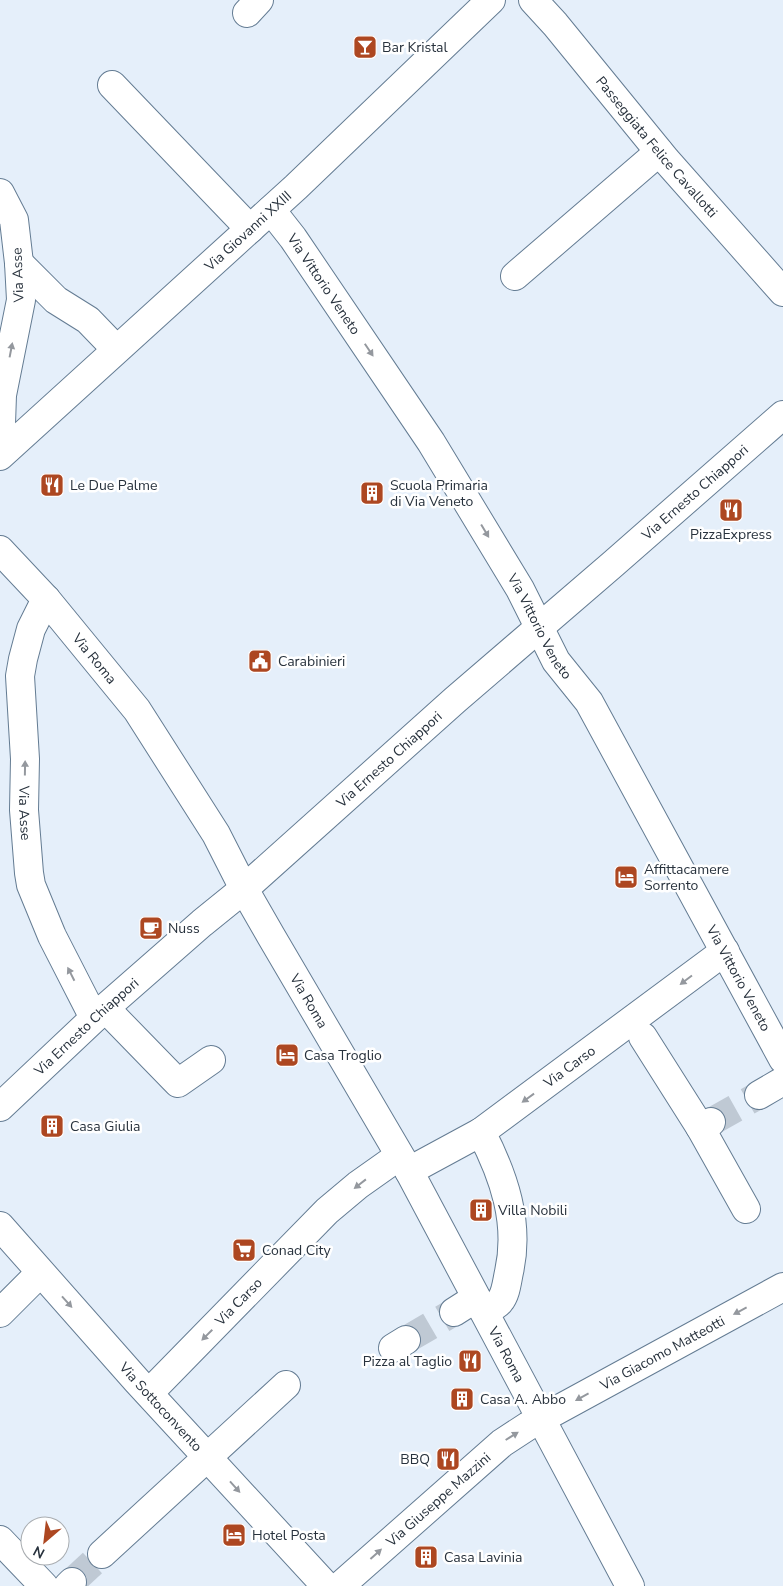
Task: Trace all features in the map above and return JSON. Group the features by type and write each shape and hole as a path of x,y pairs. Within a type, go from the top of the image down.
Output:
{"street":[{"name":"Via Giovanni XXIII","path":"3,453 271,210 491,0"},
{"name":"Passeggiata Felice Cavallotti","path":"533,0 659,152 783,292"},
{"path":"112,85 250,229"},
{"path":"515,276 659,152"},
{"name":"Via Asse","path":"0,193 14,220 20,263 21,300 2,395 3,453"},
{"name":"Via Vittorio Veneto","path":"271,210 293,238 431,442 520,588 556,661 597,715 649,814 781,1053"},
{"path":"20,263 56,300 88,320 116,350"},
{"name":"Via Ernesto Chiappori","path":"0,1107 99,1013 244,889 447,706 783,415"},
{"name":"Via Roma","path":"0,550 46,599 137,710 216,834 244,889 404,1164 471,1307 542,1419 630,1586"},
{"name":"Via Asse","path":"46,599 31,629 22,659 20,676 25,759 24,810 31,885 52,936 99,1013 178,1083 211,1060"},
{"name":"Via Carso","path":"148,1393 327,1211 358,1185 481,1132 725,951"},
{"path":"644,1037 705,1124 746,1209"},
{"path":"759,1096 783,1081"},
{"path":"471,1307 500,1302 507,1285 514,1240 513,1222 504,1185 496,1160 481,1132"},
{"name":"Via Sottoconvento","path":"0,1226 148,1393 208,1457 339,1585"},
{"path":"0,1313 40,1273"},
{"name":"Via Giacomo Matteotti","path":"542,1419 783,1287"},
{"path":"102,1554 286,1385"},
{"name":"Via Giuseppe Mazzini","path":"339,1585 502,1443 542,1419"},
{"path":"0,1540 44,1586"}],"tunnel":[{"path":"711,1122 759,1095"},
{"path":"406,1340 454,1312"},
{"path":"72,1582 102,1554"}],"place":[{"name":"Bar Kristal","path":"365,47"},
{"name":"Le Due Palme","path":"52,485"},
{"name":"Scuola Primaria di Via Veneto","path":"372,493"},
{"name":"PizzaExpress","path":"731,510"},
{"name":"Carabinieri","path":"260,661"},
{"name":"Affittacamere Sorrento","path":"626,877"},
{"name":"Nuss","path":"151,928"},
{"name":"Casa Troglio","path":"287,1055"},
{"name":"Casa Giulia","path":"52,1126"},
{"name":"Villa Nobili","path":"481,1210"},
{"name":"Conad City","path":"244,1250"},
{"name":"Pizza al Taglio","path":"470,1361"},
{"name":"Casa A. Abbo","path":"462,1399"},
{"name":"BBQ","path":"448,1459"},
{"name":"Hotel Posta","path":"234,1535"},
{"name":"Casa Lavinia","path":"426,1557"}]}
